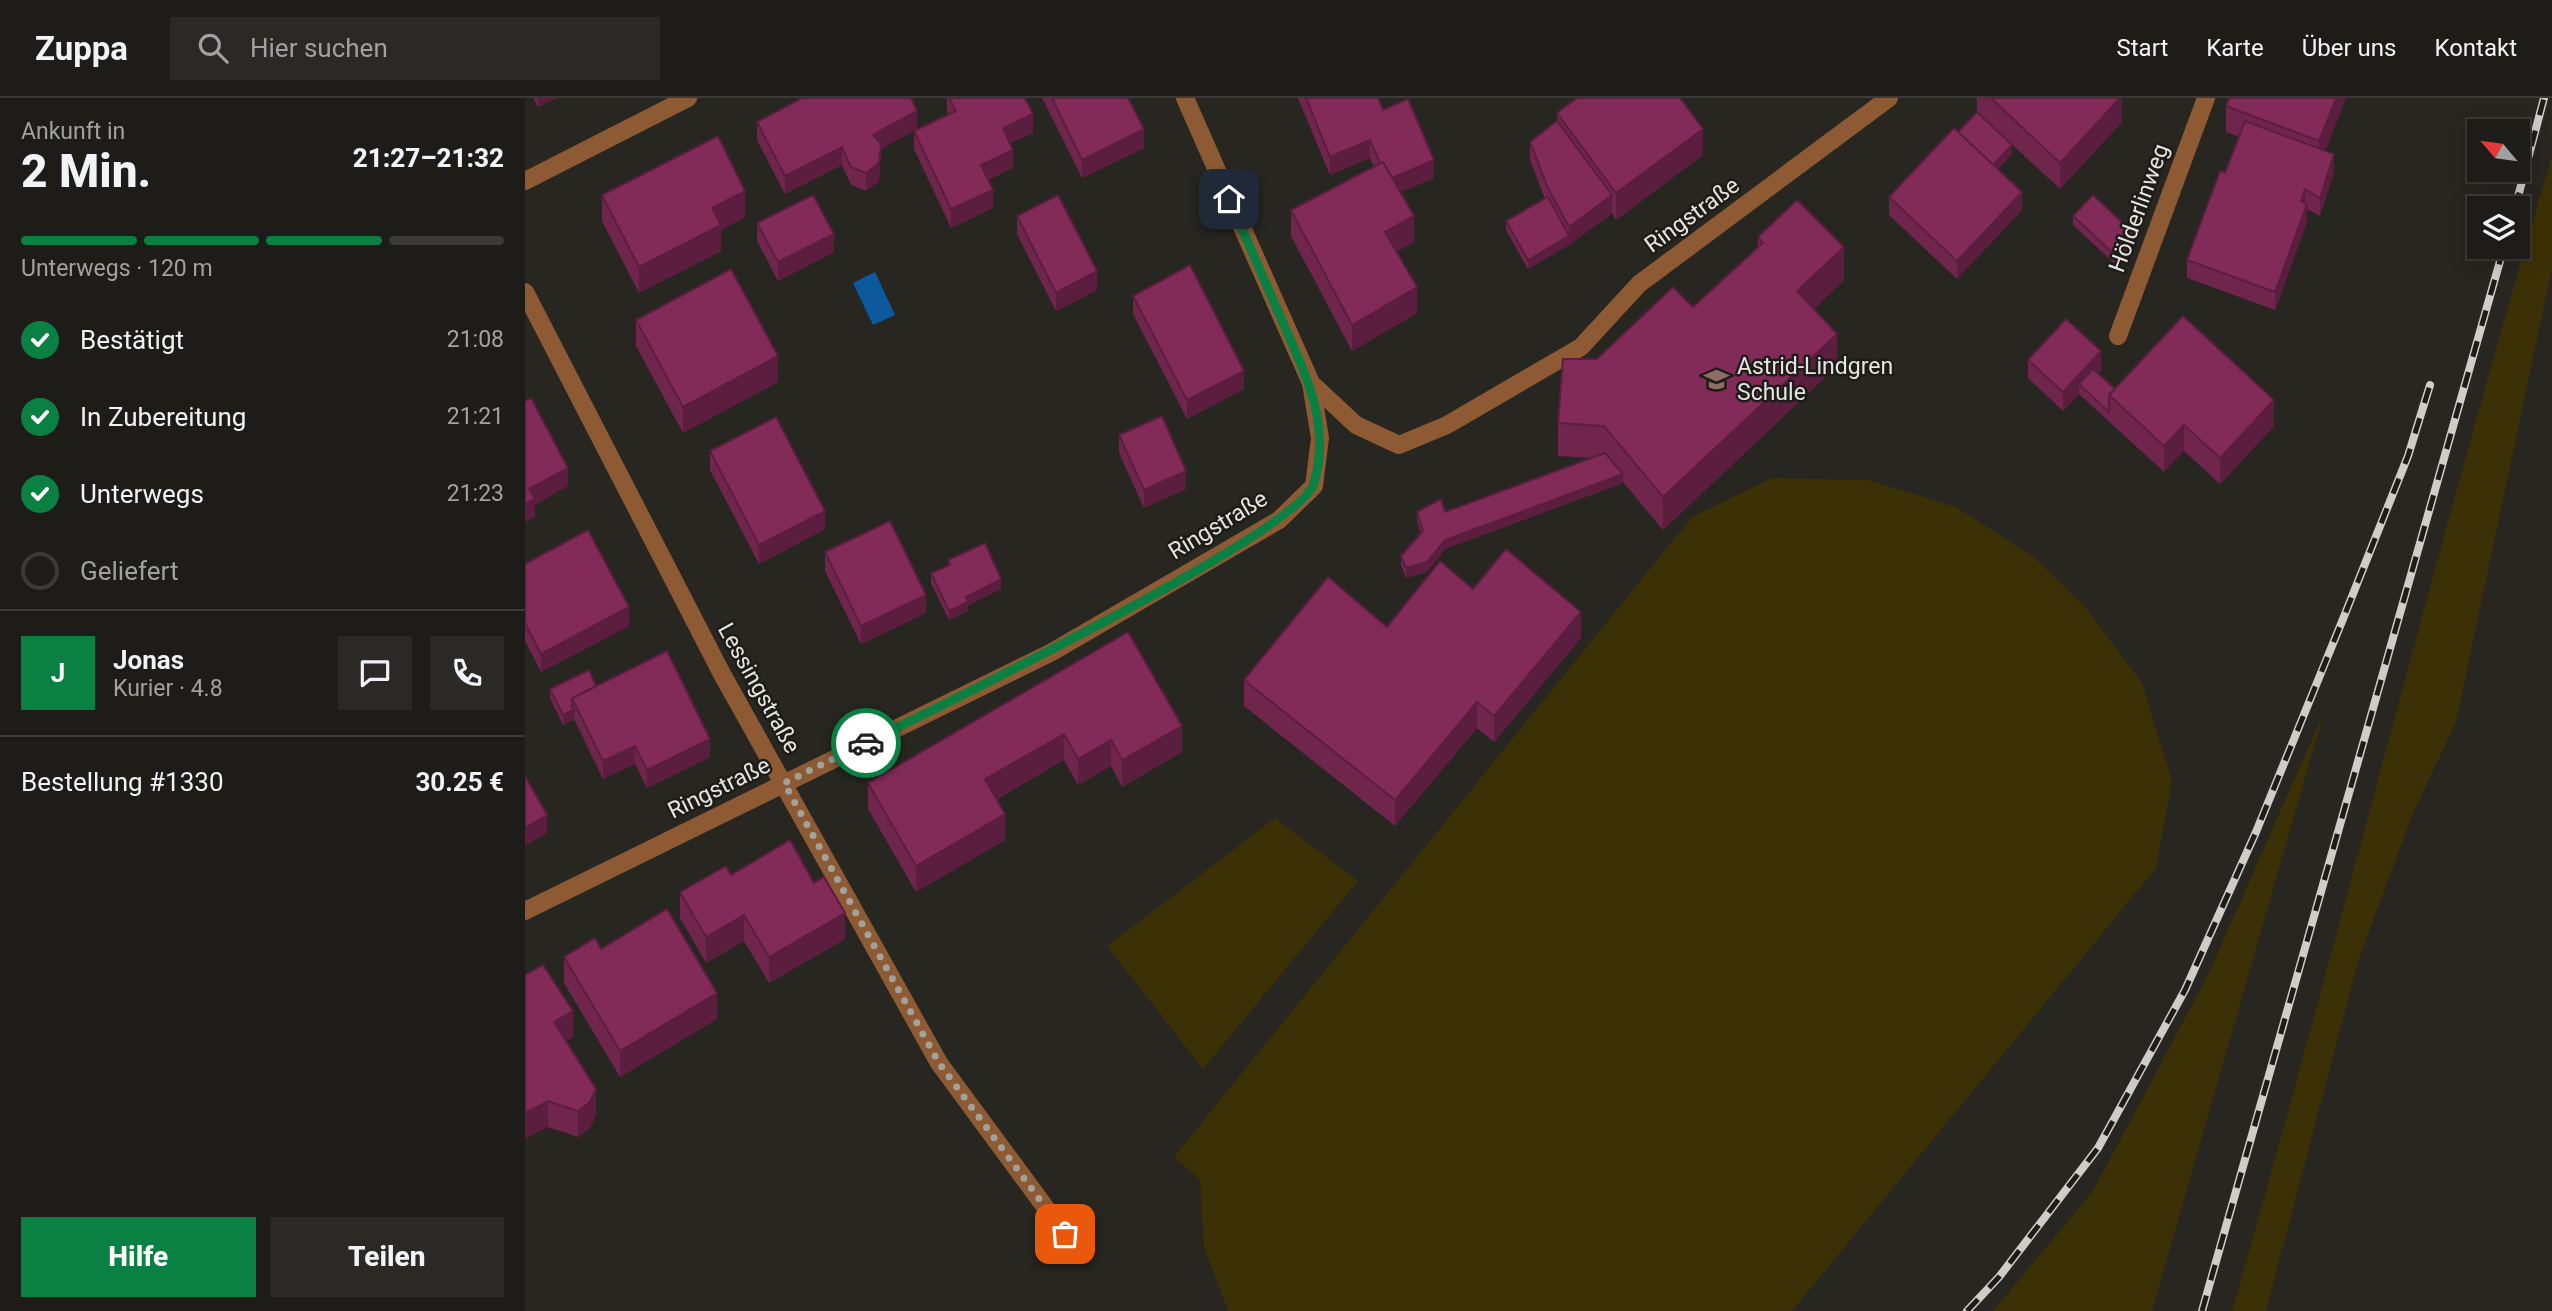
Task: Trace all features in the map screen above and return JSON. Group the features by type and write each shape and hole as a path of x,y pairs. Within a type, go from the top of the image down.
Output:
{"street":[{"path":"525,181 688,98"},
{"path":"1185,98 1311,383"},
{"name":"Ringstraße","path":"1311,383 1356,425 1399,445 1447,425 1581,346 1639,284 1889,98"},
{"name":"Hölderlinweg","path":"2118,336 2206,98"},
{"name":"Lessingstraße","path":"525,292 722,674 939,1063 1065,1234"},
{"name":"Ringstraße","path":"525,911 1052,652 1279,520 1314,486 1320,438 1311,383"}],"shaded area":[{"path":"2552,156 2552,268 2456,722 2414,811 2359,958 2266,1311 2232,1311 2469,444 2522,259 2530,259 2530,231"},
{"path":"1772,478 1868,480 1956,507 2033,556 2085,607 2142,683 2172,781 2156,868 1792,1311 1228,1311 1204,1247 1200,1180 1174,1157 1692,517"},
{"path":"2324,712 2152,1311 1993,1311 2093,1191 2209,973"},
{"path":"1275,818 1358,881 1203,1069 1107,946"}],"water":[{"path":"875,272 895,315 873,325 853,283"}],"building":[{"path":"802,98 911,98 917,111 873,135 881,144 879,163 866,173 851,167 842,147 785,176 757,122"},
{"path":"949,98 1025,98 1033,114 1003,128 1013,150 981,165 993,190 951,209 914,131 956,111"},
{"path":"1052,98 1128,98 1144,129 1082,160"},
{"path":"1306,98 1378,98 1383,110 1408,99 1434,160 1392,178 1383,162 1380,163 1370,140 1330,157"},
{"path":"1577,98 1680,98 1703,129 1616,193 1557,113"},
{"path":"1991,98 2120,98 2060,163"},
{"path":"2229,98 2336,98 2319,141 2226,106"},
{"path":"1977,112 2012,145 1993,165 1958,132"},
{"path":"1557,121 1612,195 1569,227 1548,188 1530,142"},
{"path":"2245,121 2334,154 2320,198 2305,189 2301,201 2307,204 2275,292 2187,260 2220,171 2225,173"},
{"path":"1954,128 2022,192 1957,261 1889,197"},
{"path":"718,136 745,191 712,208 721,225 639,267 602,195"},
{"path":"1383,162 1414,216 1385,232 1417,287 1352,325 1291,210"},
{"path":"813,195 834,234 778,262 757,223"},
{"path":"1058,195 1097,271 1056,293 1017,216"},
{"path":"2093,195 2134,234 2115,255 2073,216"},
{"path":"1548,197 1569,236 1528,260 1506,221"},
{"name":"Astrid-Lindgren Schule","path":"1797,200 1844,247 1797,291 1837,334 1663,497 1604,426 1558,423 1563,359 1597,359 1673,287 1693,307 1763,243 1758,237"},
{"path":"1190,265 1244,371 1187,400 1133,296"},
{"path":"731,269 778,356 683,407 636,320"},
{"path":"2183,316 2274,400 2220,458 2184,425 2164,446 2109,395"},
{"path":"2066,319 2101,351 2063,392 2028,360"},
{"path":"2093,369 2115,389 2109,395 2109,412 2079,384"},
{"path":"531,398 568,468 529,489 535,499 525,504 525,401"},
{"path":"1162,416 1186,471 1144,490 1119,435"},
{"path":"776,417 825,511 759,545 710,451"},
{"path":"1605,453 1623,474 1445,540 1427,562 1406,568 1401,556 1423,531 1417,512 1441,499 1445,512"},
{"path":"890,521 926,595 861,626 825,552"},
{"path":"588,530 629,607 541,654 525,623 525,564"},
{"path":"985,543 1001,579 966,597 968,602 949,611 931,573 950,565 948,560"},
{"path":"1506,549 1581,612 1494,716 1477,702 1395,800 1244,680 1328,577 1387,627 1440,561 1473,589"},
{"path":"1128,632 1182,726 1122,760 1111,740 1078,759 1064,734 985,779 1005,814 916,866 868,783"},
{"path":"667,651 710,739 647,770 635,746 603,761 572,698"},
{"path":"589,670 596,686 572,698 574,710 563,715 550,689"},
{"path":"525,776 547,815 525,828"},
{"path":"790,840 814,883 824,877 845,913 769,957 744,915 706,937 680,892 726,866 731,875"},
{"path":"667,909 717,993 620,1051 564,957 595,938 601,949"},
{"path":"543,965 573,1011 554,1022 596,1089 590,1102 578,1111 548,1101 525,1113 525,975"}],"railway":[{"path":"2518,196 2544,98"},
{"path":"2202,1311 2501,259"},
{"path":"1967,1311 1999,1277 2098,1148 2185,990 2256,832 2343,619 2408,456 2430,385"}],"way so far":[{"path":"866,743 784,783 939,1063 1065,1234"}],"place":[{"name":"Astrid-Lindgren Schule","path":"1717,379"}],"route":[{"path":"866,743 1052,652 1279,520 1314,486 1320,438 1311,383 1229,199"}]}
